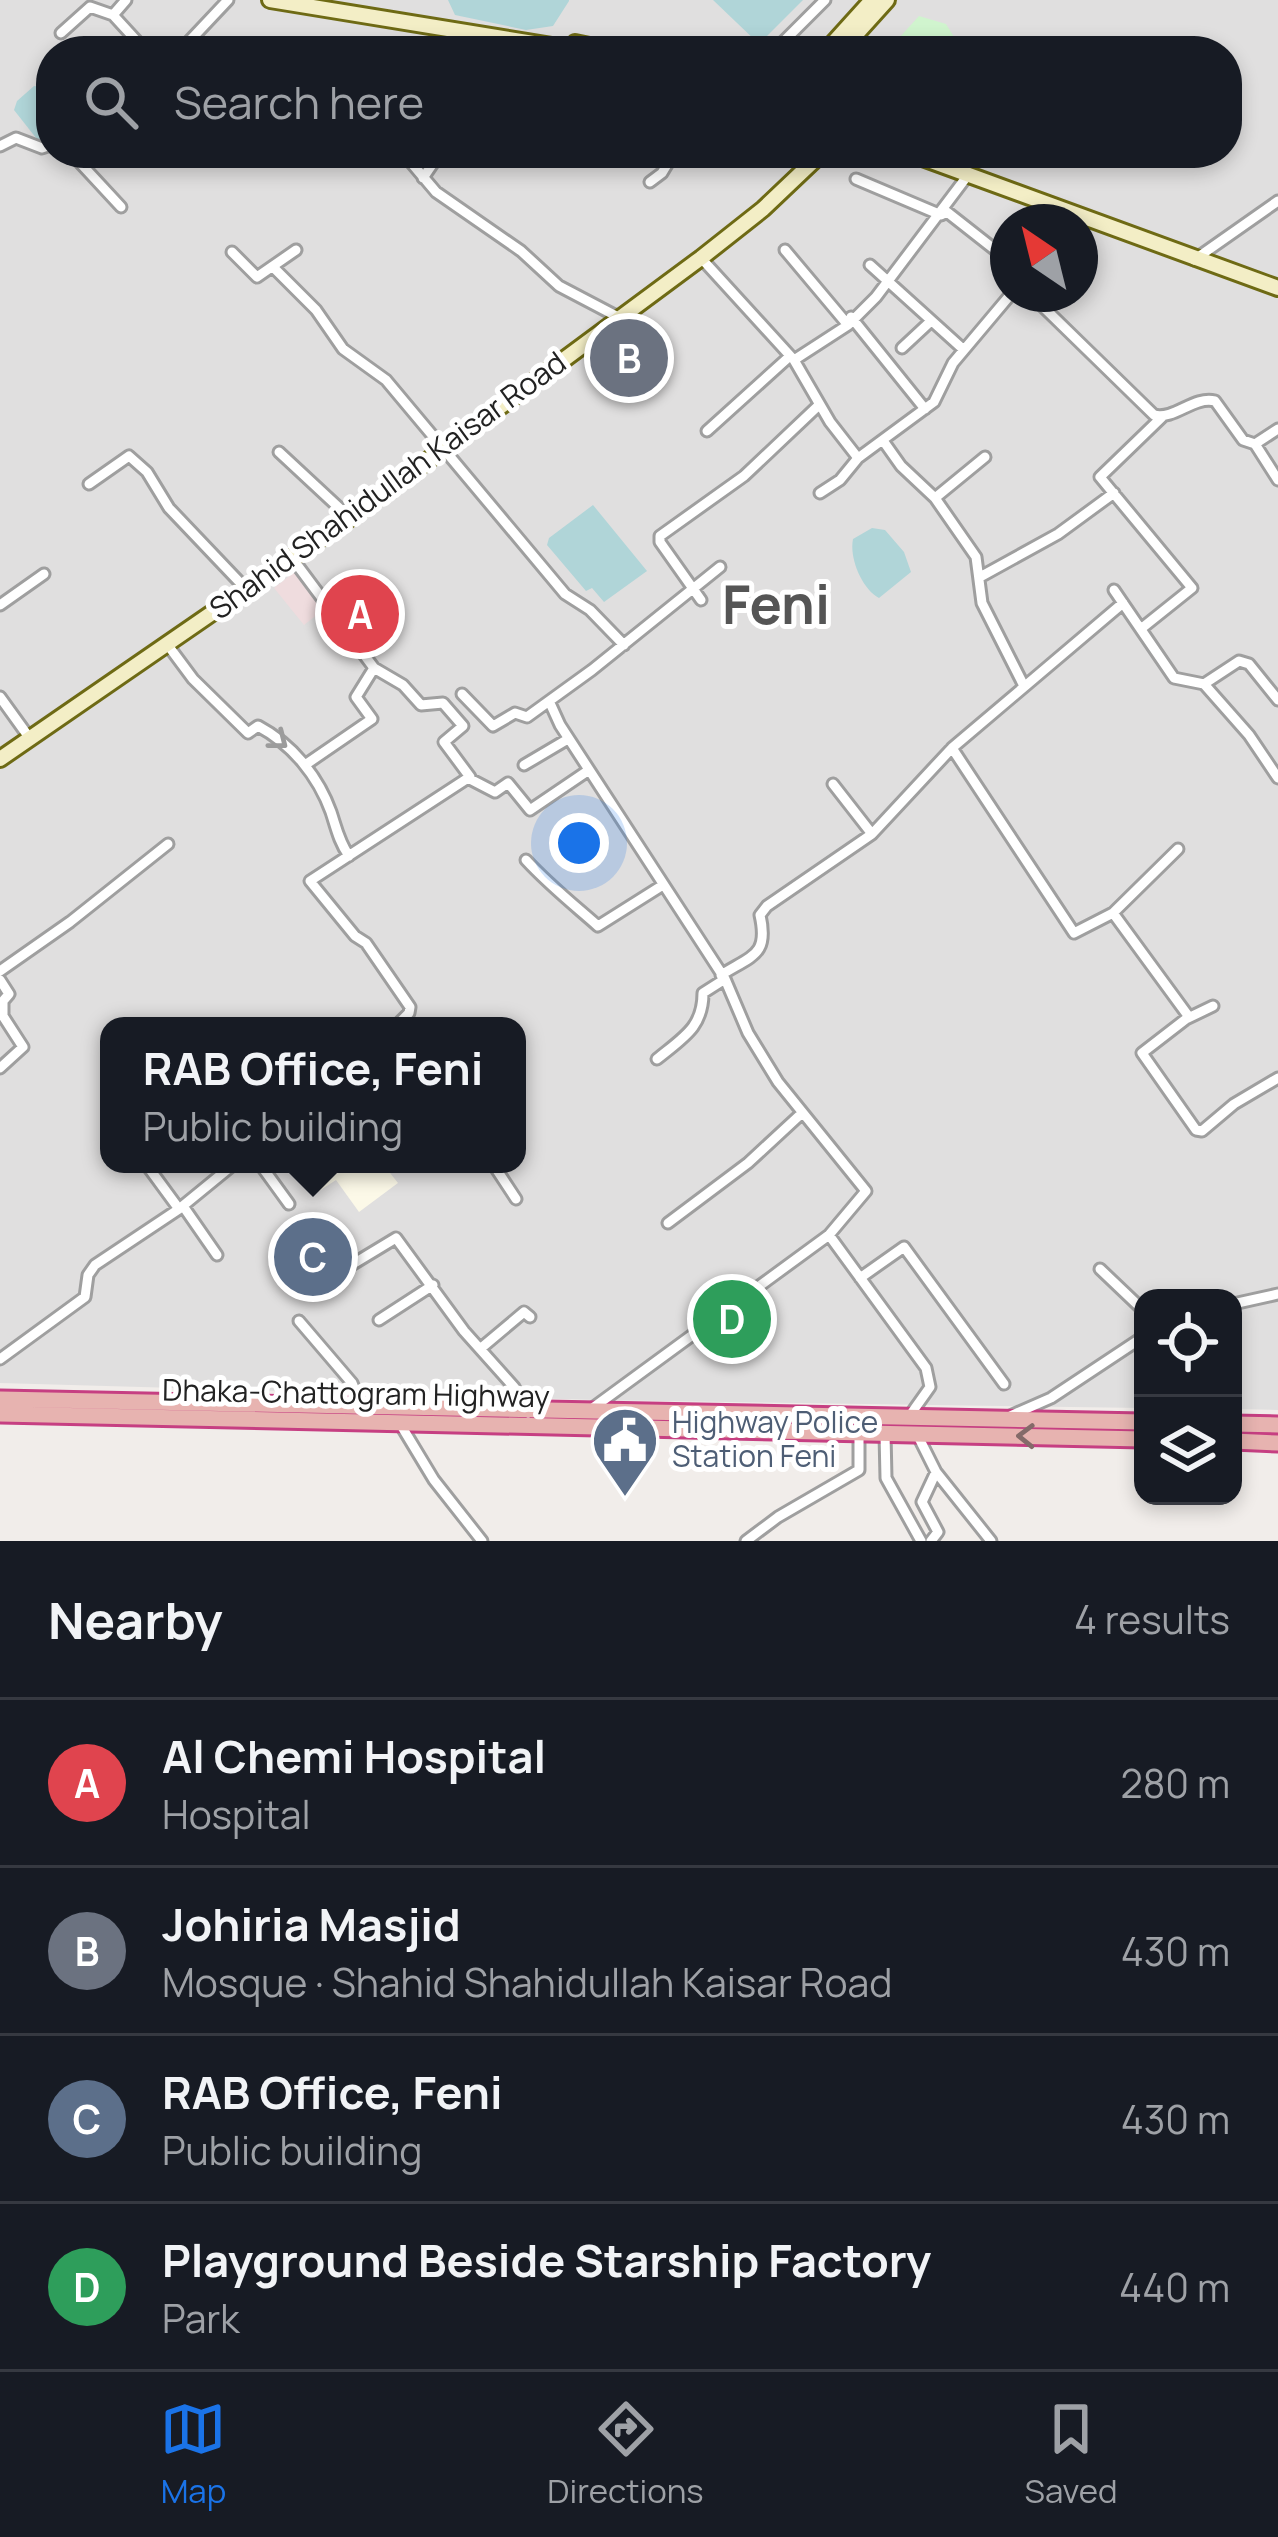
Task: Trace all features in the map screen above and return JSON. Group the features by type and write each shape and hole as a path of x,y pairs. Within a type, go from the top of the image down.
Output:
{"highway":[{"name":"Dhaka-Chattogram Highway","path":"0,1399 361,1405 859,1434 1134,1439"},
{"name":"Dhaka-Chattogram Highway","path":"0,1414 399,1423 590,1410 1134,1422"},
{"path":"1242,1424 1278,1425"},
{"path":"1242,1442 1278,1443"}],"main road":[{"path":"270,0 324,2 525,36"},
{"path":"840,36 872,0"},
{"path":"855,36 887,0"},
{"path":"324,2 458,36"},
{"name":"Shahid Shahidullah Kaisar Road","path":"29,737 346,515 616,316 800,168"},
{"name":"Shahid Shahidullah Kaisar Road","path":"616,316 770,204 803,168"},
{"path":"949,168 1036,204"},
{"path":"967,168 1198,258"},
{"path":"1098,227 1278,285"},
{"name":"Shahid Shahidullah Kaisar Road","path":"0,755 167,644 243,586 292,558 346,515"}],"street":[{"path":"112,15 126,0"},
{"path":"194,36 228,0"},
{"path":"789,36 825,0"},
{"path":"61,33 90,7 112,15 131,36"},
{"path":"0,146 16,138 36,146"},
{"path":"84,168 121,207"},
{"path":"415,168 436,192 521,251 559,286 616,316"},
{"path":"423,178 430,168"},
{"path":"650,182 665,168"},
{"path":"707,431 792,358 849,321 888,282 968,175"},
{"path":"856,179 941,214 947,212 990,246"},
{"path":"1198,258 1278,201"},
{"path":"232,252 257,277 296,250"},
{"path":"785,250 925,409"},
{"path":"701,258 792,358 858,458"},
{"path":"870,265 964,350"},
{"path":"274,268 316,310 343,349 386,380 565,594 590,610 624,645"},
{"path":"820,493 925,409 943,390 946,374 996,312"},
{"path":"1047,312 1119,386 1162,417"},
{"path":"902,348 931,321"},
{"path":"1142,628 1192,588 1100,477 1162,417 1210,399 1244,440 1255,445 1278,480"},
{"path":"701,600 660,542 661,536 744,476 819,405"},
{"path":"1255,445 1278,429"},
{"path":"884,442 935,498 976,557 982,603 1023,684"},
{"path":"279,452 346,515"},
{"path":"88,484 129,456 147,472 169,508 243,586"},
{"path":"935,498 985,457"},
{"path":"980,578 1058,534 1114,493"},
{"path":"292,558 374,668 403,685 421,705 443,703 463,726 444,742 470,777 492,791 508,783 530,810 589,770"},
{"path":"462,694 494,726 515,713 527,717 720,568"},
{"path":"0,584 4,601 44,574"},
{"path":"1114,590 1174,678 1204,684 1278,778"},
{"path":"657,1059 692,1029 704,1010 704,993 760,950 766,940 760,915 767,906 872,834 952,748 1123,603"},
{"path":"167,644 193,679 248,733 258,726 268,731 305,765 349,856"},
{"path":"1204,684 1239,661 1249,664 1278,700"},
{"path":"305,765 372,718 356,697 374,668"},
{"path":"0,698 29,737"},
{"path":"550,703 568,739 723,977 748,1033 801,1114 866,1191 829,1235 590,1410"},
{"path":"524,766 568,739"},
{"path":"952,748 1072,931 1085,930 1113,913 1178,850"},
{"path":"406,1017 410,1007 366,943 310,881 470,777"},
{"path":"833,784 872,834"},
{"path":"0,1068 23,1047 2,1016 9,994 0,976 168,844"},
{"path":"526,860 566,903 581,909 598,926 663,885"},
{"path":"1113,913 1189,1017"},
{"path":"1213,1006 1189,1017 1142,1054 1198,1132 1278,1078"},
{"path":"668,1223 748,1163 801,1114"},
{"path":"153,1173 217,1255"},
{"path":"0,1359 85,1297 88,1275 95,1265 223,1173"},
{"path":"267,1173 289,1204"},
{"path":"499,1173 516,1199"},
{"path":"829,1235 930,1377 925,1399 908,1418"},
{"path":"353,1264 395,1238 514,1387 528,1417"},
{"path":"860,1277 904,1247 1004,1384"},
{"path":"1100,1269 1134,1301"},
{"path":"379,1320 433,1285"},
{"path":"1242,1302 1278,1294"},
{"path":"481,1349 524,1312 530,1317"},
{"path":"299,1321 357,1389 361,1405"},
{"path":"1005,1418 1051,1398 1134,1343"},
{"path":"399,1423 434,1480 482,1541"},
{"path":"916,1433 936,1472 991,1541"},
{"path":"746,1541 859,1470 859,1434"},
{"path":"885,1434 886,1478 921,1541"},
{"path":"931,1541 938,1532 922,1502 936,1472"}],"shaded area":[{"path":"0,0 1278,0 1278,1410 1242,1409 1242,1289 1134,1289 1134,1408 598,1400 0,1383"},
{"path":"297,570 327,607 304,625 274,588"},
{"path":"306,1173 390,1173 398,1183 359,1212 336,1180 319,1191"}],"green space":[{"path":"919,16 946,24 954,36 901,36"}],"water":[{"path":"448,0 569,1 553,26 526,30 455,15"},
{"path":"713,0 803,0 767,36 751,36"},
{"path":"36,86 36,138 14,110 17,101"},
{"path":"593,505 647,571 604,602 592,588 586,591 547,545 549,538"},
{"path":"872,528 885,530 904,552 911,572 879,598 862,580 853,555 853,539"}],"place":[{"name":"Johiria Masjid","path":"629,358"},
{"name":"Al Chemi Hospital","path":"360,614"},
{"name":"RAB Office, Feni","path":"313,1257"},
{"name":"Playground Beside Starship Factory","path":"732,1319"},
{"name":"Highway Police Station Feni","path":"625,1499"}],"district":[{"name":"Feni","path":"776,605"}]}
